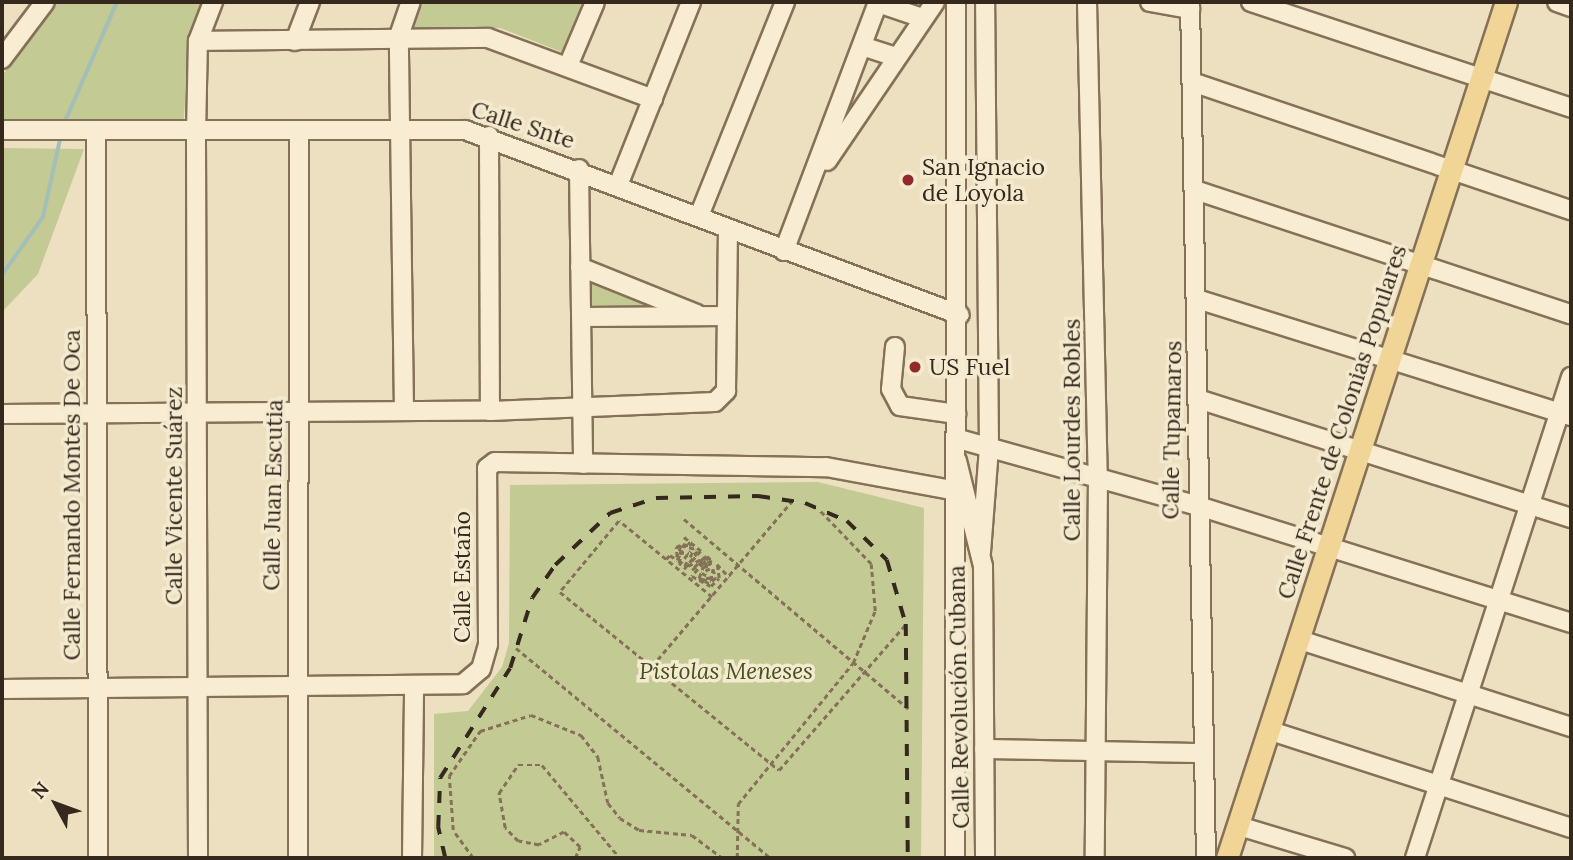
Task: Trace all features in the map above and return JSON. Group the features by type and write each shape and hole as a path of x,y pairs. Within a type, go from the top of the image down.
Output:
{"main road":[{"name":"Calle Frente de Colonias Populares","path":"1227,858 1271,731 1449,171 1506,2"}],"street":[{"path":"2,59 45,2"},
{"name":"Calle Vicente Suárez","path":"198,858 200,414 196,134 198,41 213,2"},
{"path":"295,41 310,2"},
{"path":"404,411 399,36 411,2"},
{"path":"568,66 595,2"},
{"path":"619,183 691,2"},
{"path":"699,216 785,2"},
{"path":"783,251 878,2 922,18"},
{"path":"809,188 934,2"},
{"name":"Calle Revolución Cubana","path":"955,858 951,490 960,315 956,2"},
{"path":"981,552 989,448 985,2"},
{"name":"Calle Lourdes Robles","path":"1087,2 1098,477 1095,858"},
{"path":"1150,2 1190,6"},
{"path":"1251,2 1481,74 1571,108"},
{"path":"1557,2 1571,7"},
{"name":"Calle Tupamaros","path":"1190,6 1198,299 1195,505 1200,753 1206,858"},
{"path":"198,41 295,41 399,36 500,40 653,99"},
{"path":"862,46 896,57"},
{"path":"1192,82 1571,210"},
{"name":"Calle Snte","path":"2,130 196,134 400,129 489,136 619,183 783,251 960,315"},
{"name":"Calle Fernando Montes De Oca","path":"96,131 94,413 98,858"},
{"name":"Calle Juan Escutia","path":"298,858 296,687 299,131"},
{"path":"489,136 490,411"},
{"path":"579,169 583,464"},
{"path":"1195,190 1571,314"},
{"path":"2,414 490,411 715,402 726,391 727,229"},
{"path":"580,267 702,316"},
{"path":"1198,299 1566,414"},
{"path":"582,317 727,316"},
{"path":"895,346 891,388 900,406 956,414"},
{"path":"1415,858 1530,505 1566,414 1571,377"},
{"path":"1198,400 1571,518"},
{"path":"955,446 989,448 1098,477 1571,623"},
{"name":"Calle Revolución Cubana","path":"955,446 981,552 985,858"},
{"name":"Calle Estaño","path":"2,689 414,688 463,684 485,659 489,465 826,467 951,490"},
{"path":"1300,639 1571,727"},
{"path":"412,858 414,688"},
{"path":"1271,731 1571,828"},
{"path":"984,749 1200,753"},
{"path":"1239,826 1345,858"}],"path":[{"path":"652,666 792,501"},
{"path":"737,858 735,826 738,804 853,663 875,611 871,564 818,509"},
{"path":"684,519 910,710"},
{"path":"712,597 619,521 560,592 779,770 906,624"},
{"path":"690,552 678,548 677,557 674,551 683,544 691,546 684,537 701,551 690,568 699,558 709,558 710,569 702,572 711,578 702,579 711,581 713,569 716,578 711,583 705,584 699,579 703,567 709,566 706,559 692,570 706,561 692,576 704,586 717,582 717,564 729,577"},
{"path":"681,555 682,548 690,552"},
{"path":"666,559 685,553 679,565 690,552"},
{"path":"687,562 698,552 690,557 690,552"},
{"path":"516,648 771,858"},
{"path":"473,858 453,830 449,776 480,732 531,715 581,735 598,757 608,803 620,818 639,830 692,835 723,858"},
{"path":"575,858 580,847 564,832 539,845 518,841 505,828 499,793 508,772 530,762 542,765 620,858"}],"green space":[{"path":"55,2 204,2 189,43 183,129 2,124 2,76"},
{"path":"419,2 582,2 562,52 500,28 416,29 411,22"},
{"path":"2,148 84,149 38,274 2,312"},
{"path":"590,280 671,309 590,307"},
{"name":"Pistolas Meneses","path":"818,482 924,508 921,858 434,858 434,714 468,711 502,667 509,643 510,485"}],"waterway":[{"path":"64,124 117,2"},
{"path":"2,275 43,217 61,135"}],"railway":[{"path":"445,858 438,827 440,778 510,668 532,598 555,565 610,513 656,498 758,496 805,503 847,521 887,560 906,624 908,858"}],"place":[{"name":"San Ignacio de Loyola","path":"908,180"},
{"name":"US Fuel","path":"915,367"}]}
